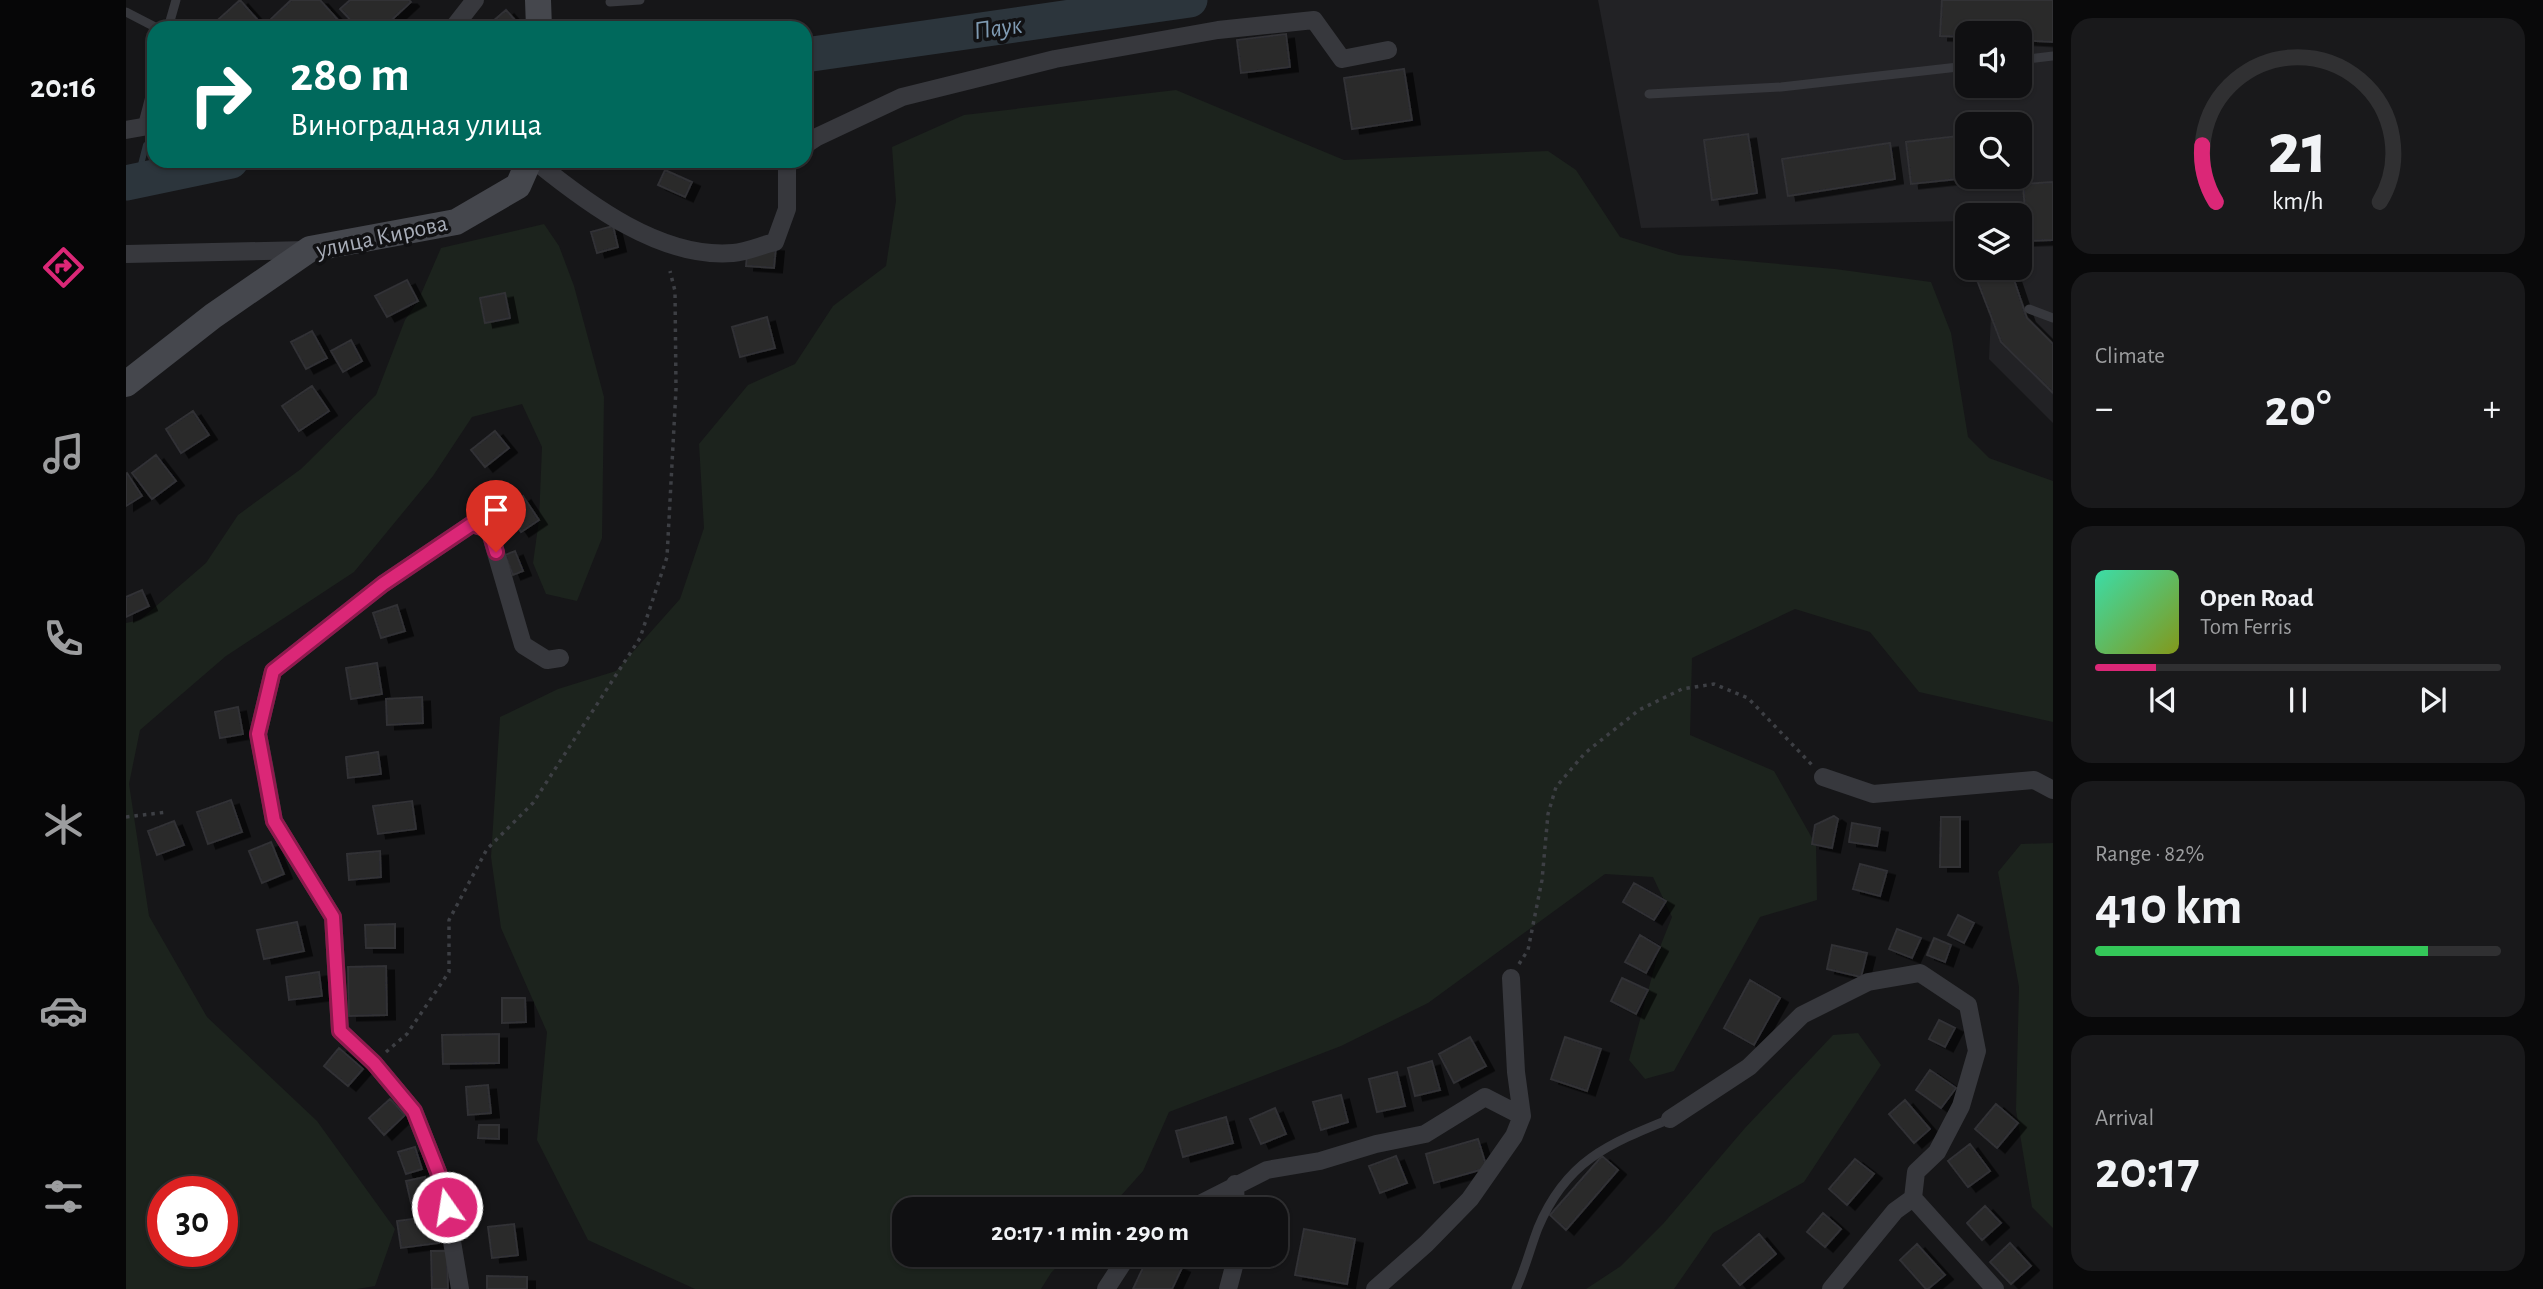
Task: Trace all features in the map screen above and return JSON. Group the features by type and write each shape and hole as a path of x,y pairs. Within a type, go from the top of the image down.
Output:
{"main road":[{"path":"538,0 539,21"},
{"name":"улица Кирова","path":"126,384 213,316 310,249 456,222 518,186 526,168"}],"street":[{"path":"458,21 475,0"},
{"path":"812,140 902,97 1055,59 1218,30 1314,20 1342,59 1388,50"},
{"path":"544,168 597,209 638,231 694,251 734,253 775,242 787,209 787,168"},
{"path":"126,254 310,249"},
{"path":"460,1289 442,1182 414,1111 374,1063 340,1031 333,917 274,821 258,734 273,671 383,584 472,524 489,529 523,645 547,660 560,658"},
{"path":"1823,777 1873,794 2034,780 2053,790"},
{"path":"1670,1119 1749,1067 1802,1015 1868,982 1920,973 1968,1005 1977,1051 1961,1106 1937,1152 1916,1172 1913,1198 1895,1211 1831,1289"},
{"path":"1375,1289 1426,1244 1470,1199 1514,1136 1522,1116 1516,1072 1511,978"},
{"path":"1212,1197 1267,1170 1320,1161 1376,1144 1425,1134 1485,1097 1522,1116"},
{"path":"1235,1184 1236,1197"},
{"path":"1913,1198 1996,1289"},
{"path":"1106,1289 1120,1267"},
{"path":"1228,1289 1234,1267"}],"lane":[{"path":"170,21 176,0"},
{"path":"610,2 639,0"},
{"path":"126,12 147,23"},
{"path":"2032,59 2053,56"},
{"path":"1649,94 1781,87 1955,67"},
{"path":"141,128 147,106"},
{"path":"2029,309 2053,318"},
{"path":"1516,1289 1539,1227 1564,1182 1580,1165 1617,1140 1670,1119"}],"path":[{"path":"374,1063 407,1034 449,972 449,920 487,849 533,803 640,638 667,557 676,389 675,291 670,271"},
{"path":"1511,978 1528,950 1542,880 1548,814 1556,786 1585,753 1639,710 1682,688 1714,684 1748,698 1823,777"},
{"path":"126,817 167,812"}],"shaded area":[{"path":"1598,0 2053,0 2053,423 1989,359 1992,280 2032,280 2032,203 1955,203 1955,221 1641,228"},
{"path":"1176,90 1344,160 1548,151 1576,170 1620,237 1679,255 1835,269 1931,282 1951,333 1968,437 1989,458 2053,481 2053,722 1919,692 1870,632 1795,609 1692,658 1690,735 1774,771 1816,845 1817,900 1760,917 1674,1071 1645,1079 1629,1060 1660,947 1672,917 1653,877 1605,874 1428,1003 1341,1046 1169,1112 1143,1171 1120,1197 892,1197 892,1267 1057,1267 1041,1289 695,1289 588,1240 537,1140 547,1032 501,928 491,857 500,717 558,689 616,671 680,599 704,528 699,444 748,385 795,364 833,306 886,266 896,201 892,147 964,115"},
{"path":"544,224 559,246 574,286 604,397 602,538 577,601 546,594 533,563 539,520 542,447 522,404 472,417 433,476 354,572 226,656 140,730 129,784 149,916 207,1017 317,1121 395,1229 375,1286 357,1289 126,1289 126,623 140,620 206,563 238,515 301,469 376,395 405,320 418,301 441,248"},
{"path":"2053,843 2053,1228 2032,1207 2016,1110 2019,987 1998,872 2021,844"},
{"path":"1858,1033 1881,1065 1804,1182 1713,1233 1674,1289 1586,1289 1621,1266 1663,1224 1745,1128 1833,1035"}],"building":[{"path":"240,0 259,21 217,21"},
{"path":"291,0 320,0 339,21 271,21"},
{"path":"350,0 411,2 391,21 351,21 340,9"},
{"path":"1942,0 2053,0 2053,42 2032,41 2032,21 1955,21 1955,37 1940,36"},
{"path":"506,10 515,20 514,21 493,21"},
{"path":"1286,34 1290,67 1241,73 1237,40"},
{"path":"1404,69 1412,120 1352,129 1344,78"},
{"path":"1748,134 1757,193 1712,200 1704,140"},
{"path":"1955,136 1955,179 1911,184 1906,142"},
{"path":"1890,143 1895,179 1788,196 1782,159"},
{"path":"665,170 692,182 685,197 658,185"},
{"path":"2053,182 2053,240 2032,241 2032,203 2024,203 2023,189 2032,189 2032,183"},
{"path":"613,226 618,247 597,253 591,232"},
{"path":"748,244 776,247 774,268 746,266"},
{"path":"407,280 418,301 387,317 375,296"},
{"path":"1977,280 2014,280 2027,318 2053,344 2053,393 2001,342"},
{"path":"505,293 510,318 485,323 480,298"},
{"path":"767,317 775,348 740,357 732,327"},
{"path":"312,331 327,358 306,369 291,342"},
{"path":"351,340 362,361 343,372 331,351"},
{"path":"312,386 329,411 299,431 282,406"},
{"path":"193,411 209,435 181,453 166,429"},
{"path":"495,431 509,448 485,467 471,450"},
{"path":"156,455 176,481 152,499 132,473"},
{"path":"126,474 142,496 126,506"},
{"path":"523,496 539,520 521,532 505,508"},
{"path":"515,551 523,571 513,575 505,555"},
{"path":"142,590 149,606 126,617 126,597"},
{"path":"397,605 405,631 381,638 373,613"},
{"path":"377,663 382,694 351,699 346,668"},
{"path":"422,697 423,723 387,725 386,699"},
{"path":"238,707 243,734 220,738 215,712"},
{"path":"378,752 381,774 348,778 346,757"},
{"path":"231,800 242,832 208,844 197,812"},
{"path":"412,801 416,829 378,834 373,806"},
{"path":"1834,816 1838,819 1832,848 1812,844 1815,825"},
{"path":"1941,817 1960,817 1960,867 1940,867"},
{"path":"174,821 184,845 157,855 148,831"},
{"path":"1852,823 1880,828 1877,846 1849,842"},
{"path":"271,842 284,874 262,883 249,851"},
{"path":"380,851 381,877 349,880 347,854"},
{"path":"1860,864 1887,871 1880,896 1853,889"},
{"path":"1634,883 1666,901 1654,920 1623,902"},
{"path":"1958,915 1974,923 1964,943 1948,935"},
{"path":"297,922 304,951 264,959 257,930"},
{"path":"395,924 395,948 366,948 365,925"},
{"path":"1897,929 1921,938 1912,958 1889,949"},
{"path":"1640,935 1660,947 1646,973 1625,962"},
{"path":"1934,938 1951,945 1945,962 1927,955"},
{"path":"1832,945 1867,953 1861,977 1827,969"},
{"path":"386,966 387,1015 349,1016 348,967"},
{"path":"319,972 322,996 289,1000 286,977"},
{"path":"1622,978 1648,990 1636,1014 1611,1001"},
{"path":"1750,980 1780,998 1754,1045 1724,1028"},
{"path":"502,998 525,998 526,1022 502,1023"},
{"path":"1939,1020 1955,1028 1945,1047 1929,1039"},
{"path":"499,1034 499,1063 443,1064 442,1035"},
{"path":"1470,1037 1486,1066 1454,1083 1439,1054"},
{"path":"1565,1037 1601,1049 1587,1091 1551,1079"},
{"path":"339,1048 363,1069 348,1086 324,1066"},
{"path":"1432,1061 1440,1090 1415,1096 1408,1068"},
{"path":"1930,1070 1956,1088 1941,1108 1916,1090"},
{"path":"1397,1072 1405,1106 1377,1112 1369,1079"},
{"path":"488,1085 491,1113 468,1115 466,1087"},
{"path":"1341,1095 1348,1122 1321,1130 1313,1102"},
{"path":"390,1099 405,1115 384,1135 369,1118"},
{"path":"1905,1100 1930,1129 1914,1143 1889,1114"},
{"path":"1996,1104 2018,1123 1997,1148 1975,1129"},
{"path":"1275,1108 1286,1134 1261,1144 1250,1119"},
{"path":"1226,1117 1233,1143 1183,1157 1176,1131"},
{"path":"479,1125 499,1125 499,1139 478,1138"},
{"path":"1478,1139 1487,1168 1434,1183 1426,1154"},
{"path":"1970,1144 1990,1171 1968,1187 1948,1161"},
{"path":"415,1147 422,1169 406,1174 398,1152"},
{"path":"1396,1156 1407,1183 1380,1193 1369,1166"},
{"path":"1602,1156 1618,1170 1566,1230 1550,1215"},
{"path":"1855,1159 1874,1174 1847,1205 1829,1189"},
{"path":"425,1177 430,1198 411,1203 406,1181"},
{"path":"1985,1206 2001,1223 1982,1240 1967,1223"},
{"path":"1823,1213 1841,1229 1825,1247 1807,1232"},
{"path":"435,1216 439,1243 401,1248 397,1221"},
{"path":"514,1224 518,1255 492,1258 488,1227"},
{"path":"1304,1229 1355,1239 1347,1284 1295,1275"},
{"path":"1759,1234 1776,1254 1740,1285 1723,1265"},
{"path":"2010,1243 2031,1266 2011,1284 1990,1262"},
{"path":"1917,1244 1945,1275 1928,1289 1900,1260"},
{"path":"431,1251 447,1251 448,1289 432,1289"},
{"path":"1143,1267 1182,1268 1172,1289 1133,1289"},
{"path":"487,1276 527,1277 527,1289 487,1289"}],"waterway":[{"name":"Паук","path":"812,54 1190,0"},
{"path":"137,180 146,145"},
{"name":"Паук","path":"126,183 198,168"}],"route":[{"path":"447,1207 442,1182 414,1111 374,1063 340,1031 333,917 274,821 258,734 273,671 383,584 472,524 489,529 496,552"}]}
